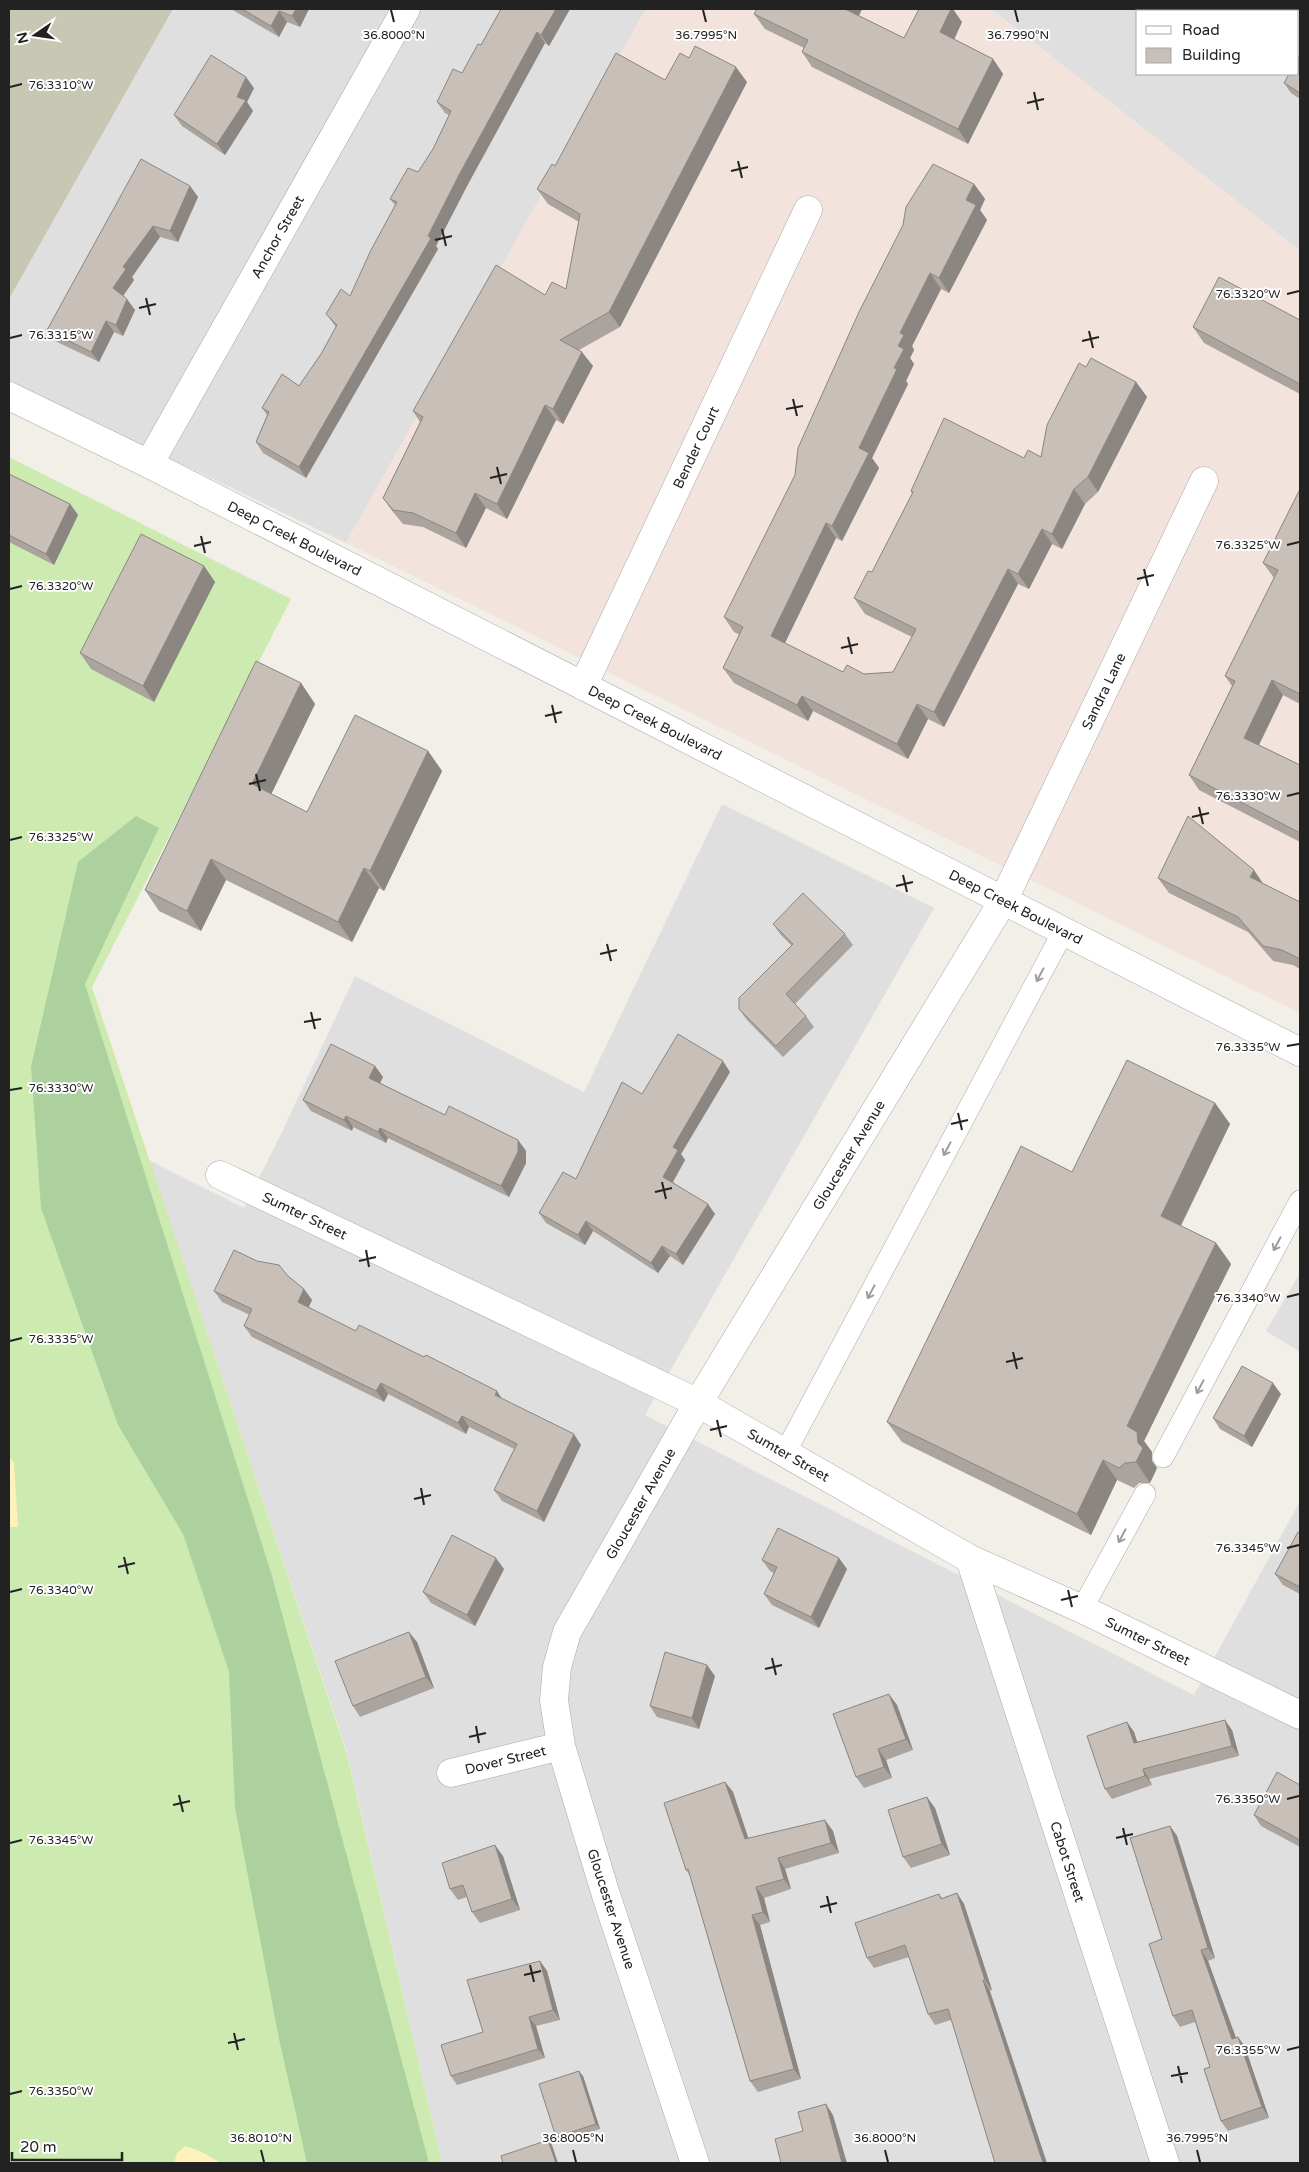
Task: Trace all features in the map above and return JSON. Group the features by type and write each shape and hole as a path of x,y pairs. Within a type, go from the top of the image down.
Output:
{"street":[{"name":"Anchor Street","path":"149,464 406,9"},
{"name":"Bender Court","path":"583,686 808,210"},
{"name":"Deep Creek Boulevard","path":"9,396 149,464 1300,1052"},
{"name":"Sandra Lane","path":"1003,901 1204,481"},
{"name":"Gloucester Avenue","path":"695,2163 606,1895 561,1746 554,1700 557,1667 567,1632 698,1402 1003,901"},
{"name":"Sumter Street","path":"220,1175 698,1402 970,1560 1082,1609 1300,1715"},
{"name":"Cabot Street","path":"970,1560 1165,2163"},
{"name":"Dover Street","path":"451,1773 561,1746"}],"lane":[{"path":"785,1453 1063,932"},
{"path":"1163,1457 1300,1201"},
{"path":"1082,1609 1145,1494"}],"shaded area":[{"path":"9,9 173,9 9,299"},
{"path":"173,9 646,9 346,543 9,381 9,299"},
{"path":"646,9 991,9 1300,251 1300,1013 346,543"},
{"path":"991,9 1300,9 1300,251"},
{"path":"722,804 934,908 645,1415 1194,1695 1300,1501 1300,2163 442,2163 347,1752 149,1160 244,1208 355,976 584,1092"},
{"path":"1300,1273 1300,1352 1266,1331"}],"green space":[{"path":"9,457 291,599 92,987 347,1754 442,2163 9,2163"},
{"path":"136,816 159,828 85,984 272,1576 429,2163 307,2163 279,2039 235,1808 229,1672 183,1534 118,1425 41,1208 31,1067 78,862"}],"sand":[{"path":"9,1456 14,1463 18,1527 9,1527"},
{"path":"185,2146 200,2151 221,2163 174,2163 177,2153"}],"building":[{"path":"242,9 296,9 292,16 279,11 271,26"},
{"path":"501,9 556,9 541,35 537,32 459,175 428,236 431,238 299,467 256,442 269,412 262,408 282,374 299,386 321,354 337,325 326,314 341,289 350,296 371,250 397,202 390,199 408,168 418,172 433,149 451,111 437,102 453,69 462,73 478,44 481,45"},
{"path":"757,9 845,9 904,38 919,9 951,9 940,32 993,59 958,129 802,52 808,40 754,14"},
{"path":"1168,9 1245,9 1244,10"},
{"path":"695,46 736,67 609,312 560,340 582,352 553,409 545,405 497,504 475,493 456,533 413,513 393,510 383,498 423,417 413,411 496,265 545,295 552,282 566,289 580,214 537,189 552,164 555,166 616,53 665,80 680,53 689,58"},
{"path":"211,55 246,77 237,97 246,100 217,144 174,115"},
{"path":"1300,55 1300,93 1284,83 1288,75 1299,75"},
{"path":"141,159 190,186 170,231 153,226 123,267 126,269 113,288 127,299 116,325 106,321 91,352 47,330"},
{"path":"933,164 974,184 966,200 976,205 939,278 930,273 900,333 904,335 898,346 904,349 894,368 897,369 859,448 869,453 832,526 826,523 771,636 843,672 847,665 864,674 893,672 916,629 854,598 868,571 872,572 913,492 911,491 944,418 1024,458 1028,450 1041,457 1047,425 1079,363 1086,367 1091,358 1136,382 1088,477 1074,489 1052,534 1042,529 1018,574 1008,569 934,712 917,704 897,744 802,696 797,705 723,668 743,627 724,617 795,475 798,448 859,312 903,225 906,207"},
{"path":"1219,277 1300,320 1300,384 1193,327"},
{"path":"9,474 70,504 46,554 9,535"},
{"path":"1300,489 1300,694 1272,680 1244,738 1300,765 1300,833 1189,775 1235,681 1225,676 1278,570 1263,563"},
{"path":"141,534 204,566 143,686 80,653"},
{"path":"256,661 301,683 252,784 307,812 355,715 428,751 370,871 364,868 338,922 211,859 187,911 145,890"},
{"path":"1188,816 1254,870 1250,877 1300,902 1300,959 1282,950 1263,946 1238,917 1158,878"},
{"path":"803,893 845,934 786,994 806,1016 776,1046 739,1009 739,998 793,944 773,924"},
{"path":"678,1034 723,1061 673,1147 678,1150 663,1177 708,1204 676,1254 662,1246 651,1263 586,1221 578,1235 539,1213 563,1172 576,1179 622,1082 642,1094"},
{"path":"331,1044 375,1066 369,1078 445,1115 449,1106 518,1140 518,1152 501,1186 380,1128 378,1132 346,1116 344,1120 303,1100"},
{"path":"1127,1060 1215,1103 1161,1216 1216,1243 1127,1426 1137,1432 1138,1443 1143,1448 1136,1462 1125,1463 1119,1468 1103,1460 1077,1514 887,1422 1021,1146 1072,1172"},
{"path":"234,1250 257,1261 279,1265 288,1276 304,1289 298,1302 356,1331 359,1325 424,1357 426,1355 497,1391 495,1395 574,1434 537,1511 494,1490 517,1444 462,1416 458,1423 381,1383 376,1391 244,1326 252,1309 214,1291"},
{"path":"1242,1366 1273,1383 1244,1436 1213,1418"},
{"path":"778,1528 839,1558 811,1617 764,1594 777,1567 762,1560"},
{"path":"1298,1532 1300,1533 1300,1587 1275,1574"},
{"path":"452,1535 496,1558 467,1615 423,1592"},
{"path":"409,1632 426,1677 353,1706 335,1661"},
{"path":"665,1652 707,1665 692,1718 650,1706"},
{"path":"889,1694 906,1739 878,1749 884,1767 856,1777 833,1714"},
{"path":"1225,1720 1232,1746 1143,1769 1145,1776 1105,1789 1087,1736 1127,1722 1134,1743"},
{"path":"1277,1772 1300,1785 1300,1840 1254,1815"},
{"path":"725,1782 745,1839 825,1820 831,1843 778,1858 784,1879 756,1887 763,1912 752,1915 794,2069 750,2081 688,1869 686,1870 664,1803"},
{"path":"927,1797 942,1844 903,1857 888,1810"},
{"path":"1170,1826 1208,1948 1201,1950 1232,2039 1238,2037 1262,2107 1221,2121 1204,2069 1210,2067 1192,2010 1173,2016 1149,1944 1162,1939 1130,1838"},
{"path":"495,1845 512,1899 472,1912 463,1885 450,1889 442,1863"},
{"path":"957,1893 985,1980 983,1980 1043,2163 995,2163 948,2009 928,2014 905,1945 867,1958 855,1923 939,1894 941,1899"},
{"path":"540,1961 553,2010 529,2017 538,2049 451,2076 441,2045 483,2032 467,1980"},
{"path":"579,2071 596,2124 556,2137 539,2084"},
{"path":"826,2104 842,2163 781,2163 775,2139 803,2131 798,2112"},
{"path":"548,2140 556,2163 503,2163 501,2156"}]}
